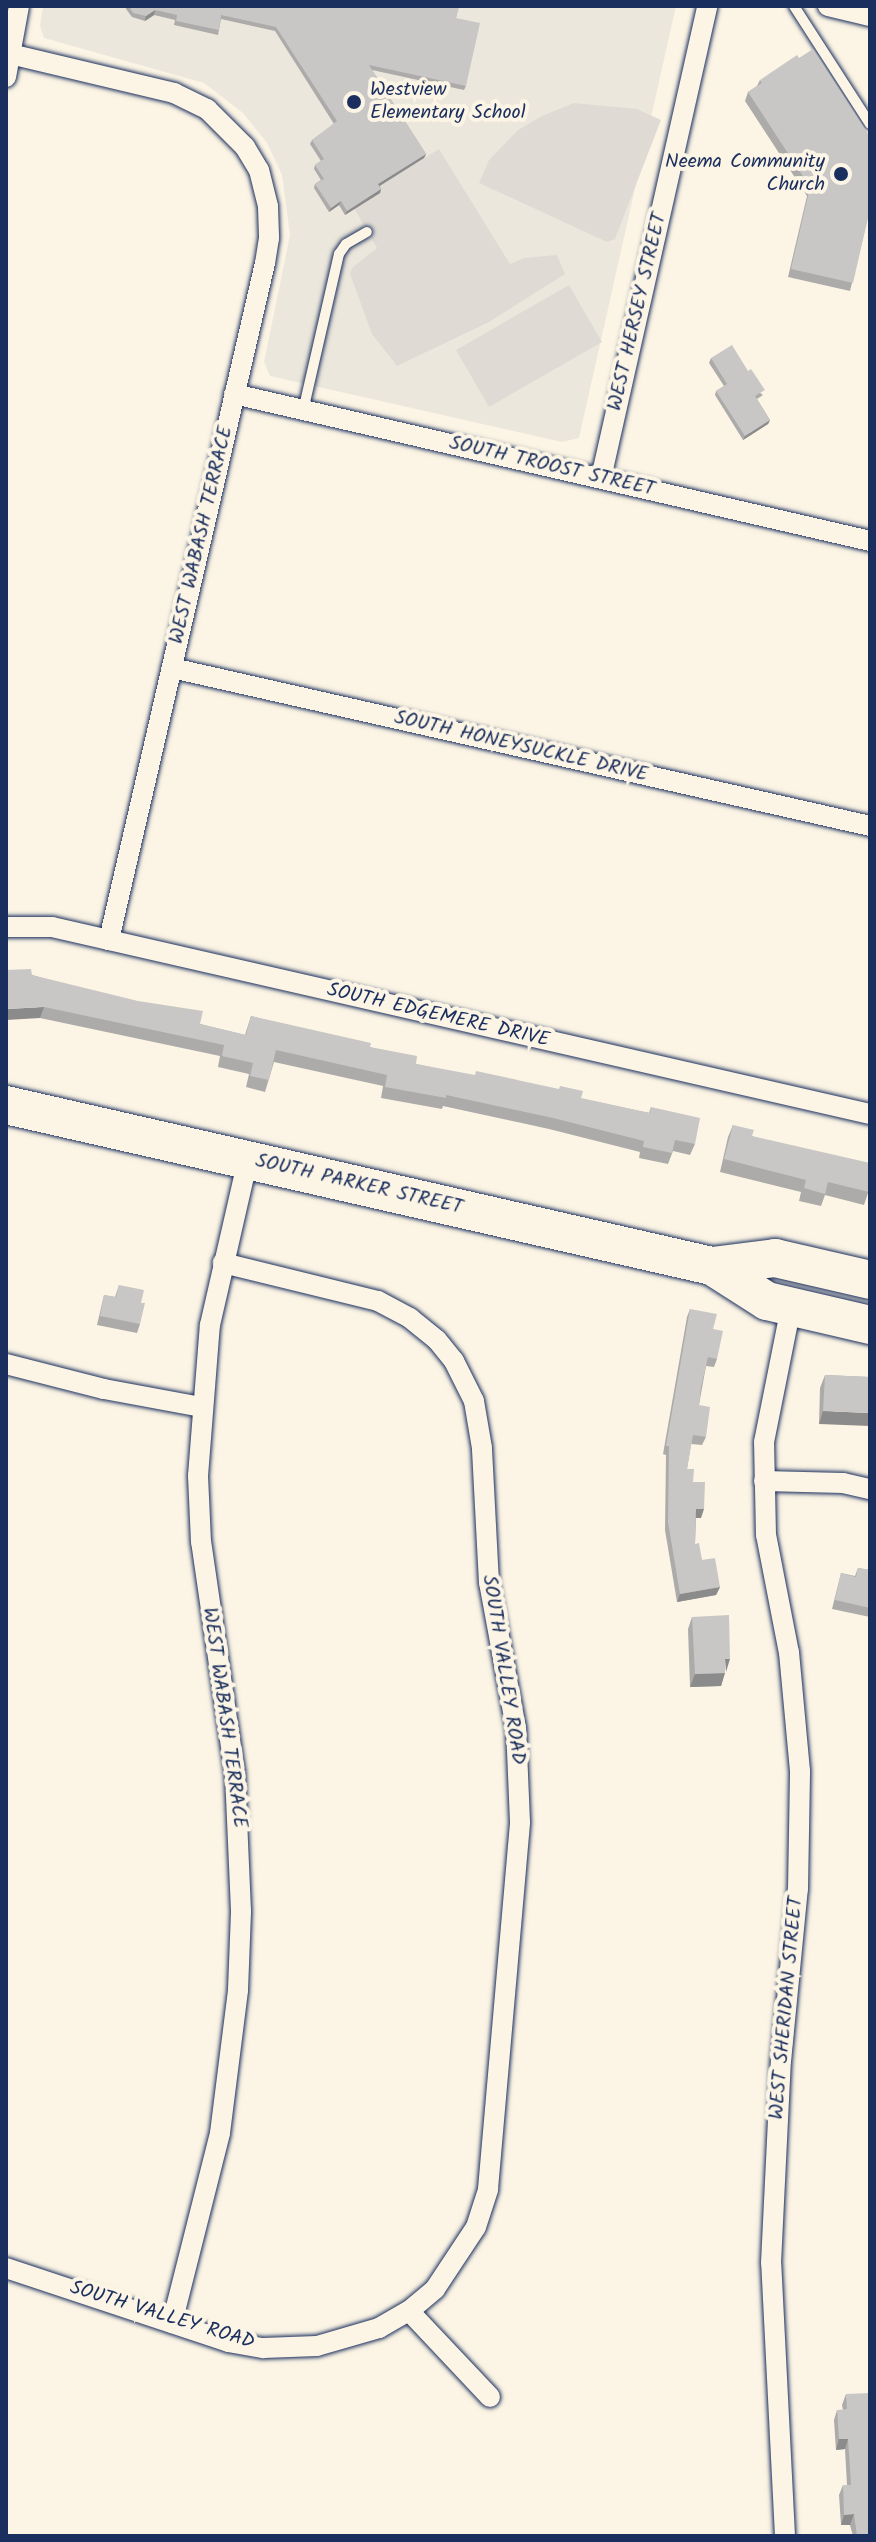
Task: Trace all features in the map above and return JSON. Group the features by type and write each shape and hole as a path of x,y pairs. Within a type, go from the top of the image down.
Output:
{"highway":[{"name":"SOUTH PARKER STREET","path":"6,1105 712,1266 767,1301 870,1325"},
{"name":"SOUTH PARKER STREET","path":"712,1266 775,1258 870,1280"}],"street":[{"path":"6,77 19,6"},
{"name":"WEST HERSEY STREET","path":"601,478 707,6"},
{"path":"828,6 870,16"},
{"name":"WEST WABASH TERRACE","path":"8,55 174,93 207,109 235,136 259,170 268,207 269,238 109,940"},
{"name":"SOUTH TROOST STREET","path":"234,394 870,541"},
{"name":"SOUTH HONEYSUCKLE DRIVE","path":"172,668 870,826"},
{"name":"SOUTH EDGEMERE DRIVE","path":"6,927 52,927 870,1114"},
{"name":"WEST WABASH TERRACE","path":"172,2323 208,2194 220,2133 229,2078 240,1943 240,1833 235,1774 201,1542 198,1476 201,1407 210,1325 248,1159"},
{"name":"SOUTH VALLEY ROAD","path":"6,2268 228,2342 283,2349 349,2339 409,2311 435,2289 476,2227 488,2189 520,1822 516,1728 489,1583 479,1420 467,1384 454,1361 437,1340 410,1318 378,1301 223,1263"},
{"name":"WEST SHERIDAN STREET","path":"785,2536 771,2263 781,2061 798,1889 800,1771 789,1653 766,1535 764,1442 791,1307"},
{"path":"6,1364 104,1389 201,1407"},
{"path":"764,1481 843,1483 870,1489"},
{"path":"409,2311 490,2397"}],"lane":[{"path":"794,6 870,124"},
{"path":"303,411 339,254 346,244 367,232"}],"shaded area":[{"path":"43,6 676,6 579,438 562,442 270,376 264,362 290,235 282,175 267,143 243,113 204,83 44,38 40,26"},
{"path":"574,103 637,109 661,120 615,239 607,242 479,183 489,160 518,130"},
{"path":"439,149 510,264 524,258 557,255 565,274 489,322 397,366 372,334 350,274 352,268 377,248 354,208 376,188"},
{"path":"569,285 602,342 489,407 456,350"}],"building":[{"name":"Westview Elementary School","path":"129,6 459,6 456,18 480,23 466,86 369,65 426,154 378,184 381,189 347,211 341,201 331,208 315,184 324,179 315,165 324,159 312,140 337,121 276,27 221,15 219,30 176,21 177,15 155,10 146,16 133,13"},
{"name":"Neema Community Church","path":"813,49 870,137 870,209 853,283 791,269 810,187 748,92 797,55 799,58"},
{"path":"732,345 748,371 751,369 765,390 755,396 770,420 745,436 716,391 727,384 711,358"},
{"path":"31,969 32,975 138,1001 203,1011 200,1024 246,1035 251,1016 417,1056 416,1064 475,1075 476,1071 559,1089 560,1086 583,1091 581,1098 650,1113 651,1107 700,1118 695,1144 675,1140 672,1153 643,1147 644,1141 553,1118 446,1095 446,1098 385,1087 387,1075 276,1050 269,1080 250,1076 253,1063 222,1056 224,1045 44,1007 6,1009 6,970"},
{"path":"733,1125 754,1130 752,1136 870,1163 869,1192 828,1182 825,1194 804,1188 806,1180 724,1159"},
{"path":"119,1285 144,1290 141,1303 145,1303 140,1324 100,1316 104,1295 116,1297"},
{"path":"690,1309 717,1314 713,1329 723,1331 717,1359 708,1357 701,1387 699,1405 710,1407 706,1437 693,1435 687,1469 694,1469 693,1482 705,1482 704,1509 696,1509 695,1544 699,1543 702,1560 715,1558 720,1587 680,1594 668,1522 669,1446 666,1446"},
{"path":"825,1375 870,1377 870,1413 823,1411"},
{"path":"858,1568 870,1570 870,1608 835,1600 841,1573 856,1577"},
{"path":"729,1615 730,1659 725,1659 725,1673 695,1674 692,1617"},
{"path":"870,2393 870,2536 857,2536 854,2514 844,2515 843,2485 851,2485 848,2439 839,2439 837,2410 847,2409 846,2394"}],"place":[{"name":"Westview Elementary School","path":"354,102"},
{"name":"Neema Community Church","path":"841,174"}]}
